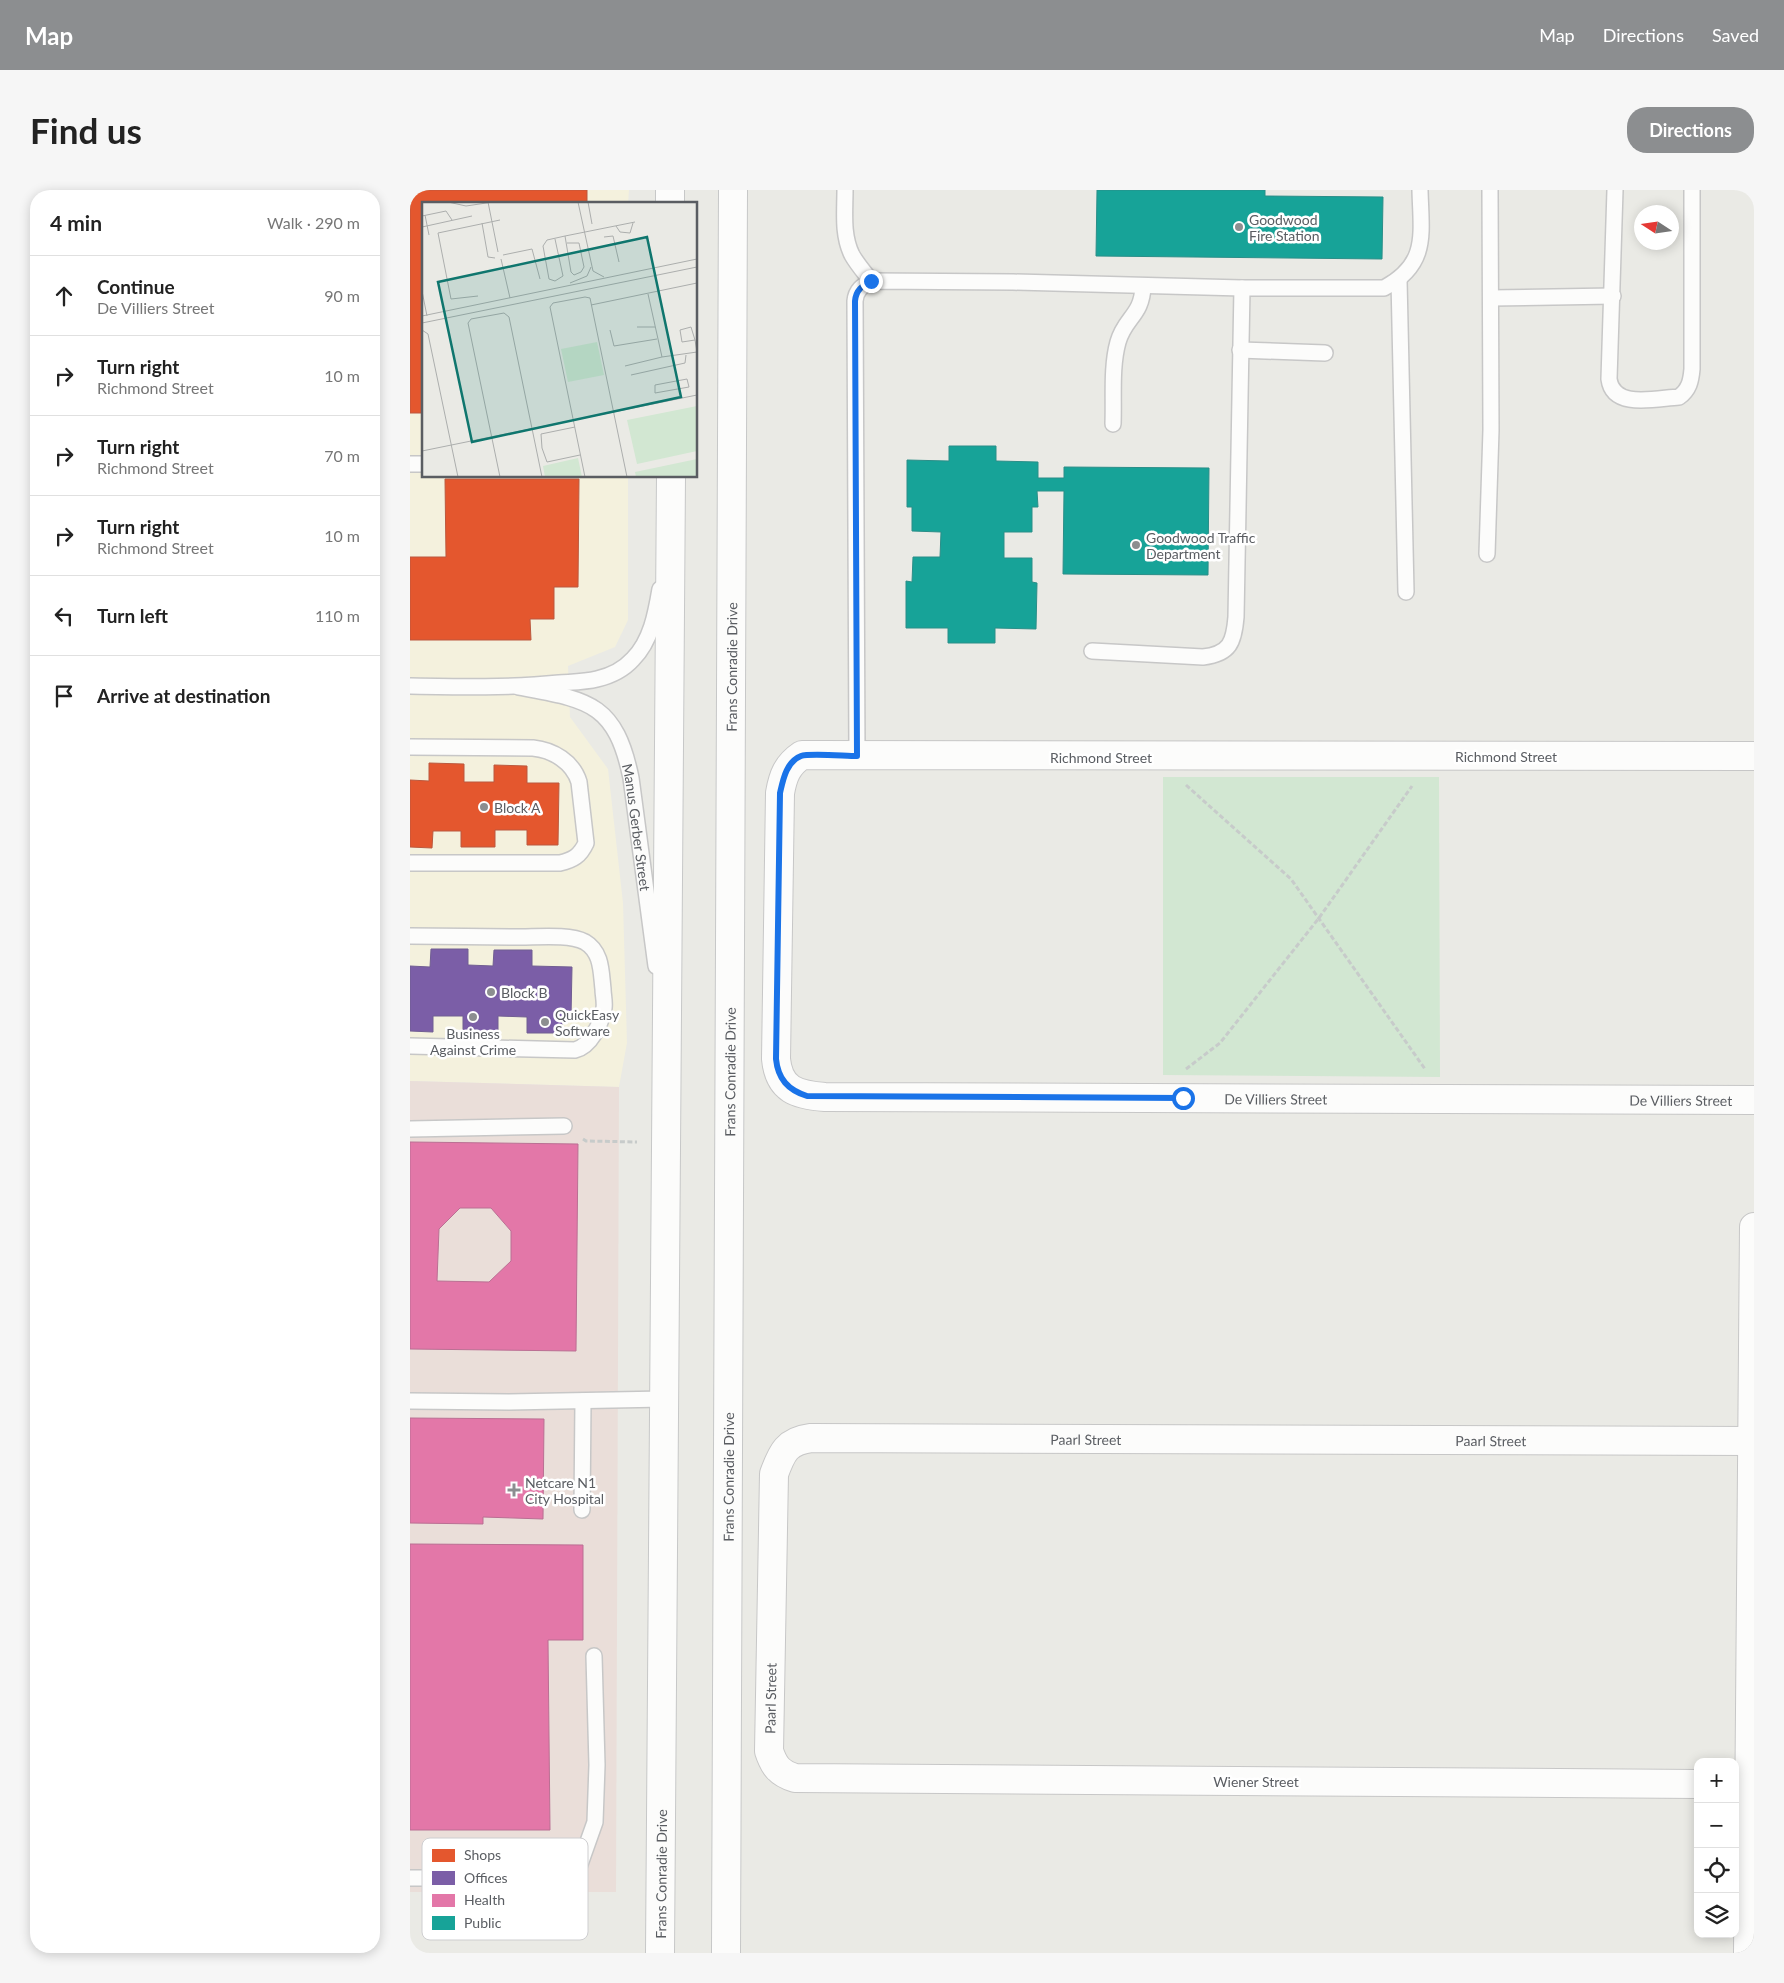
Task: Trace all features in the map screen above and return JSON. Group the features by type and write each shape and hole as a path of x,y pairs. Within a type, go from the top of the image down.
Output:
{"street":[{"name":"Frans Conradie Drive","path":"726,1953 733,190"},
{"name":"Frans Conradie Drive","path":"660,1953 671,478"},
{"name":"Richmond Street","path":"796,1093 781,1078 777,1070 776,1059 780,793 787,769 802,755 1754,756"},
{"name":"De Villiers Street","path":"796,1093 807,1096 835,1097 1754,1100"},
{"path":"1748,1953 1746,1785 1753,1441 1754,1227"},
{"name":"Paarl Street","path":"815,1777 795,1778 783,1774 777,1770 769,1751 774,1474 780,1458 788,1446 798,1440 811,1438 1753,1441"},
{"name":"Wiener Street","path":"815,1777 1694,1784"}],"lane":[{"path":"845,190 844,222 848,242 852,255 871,281"},
{"path":"857,756 855,301 856,294 860,288 871,281 1013,282 1242,288 1384,288 1399,280 1410,270 1418,255 1421,240 1420,190"},
{"path":"1487,554 1492,298 1490,190"},
{"path":"1615,190 1609,379 1612,389 1622,398 1630,400 1679,397 1685,393 1689,386 1692,369 1692,190"},
{"path":"1399,280 1406,592"},
{"path":"1113,424 1116,352 1122,331 1139,309 1143,299 1143,286"},
{"path":"1092,652 1203,657 1215,656 1225,651 1231,643 1235,632 1236,617 1242,288"},
{"path":"1492,298 1613,296"},
{"path":"1240,350 1325,352"},
{"name":"Manus Gerber Street","path":"410,686 518,687 598,679 617,672 633,659 645,643 658,601 671,532"},
{"name":"Manus Gerber Street","path":"518,687 566,696 593,706 608,720 621,740 631,778 666,1036"},
{"path":"410,747 541,748 555,754 572,766 576,773 579,782 586,843 582,852 573,860 560,863 410,863"},
{"path":"410,936 574,938 594,949 601,966 604,1007 598,1026 590,1039 581,1048 575,1050 410,1046"},
{"path":"410,1129 564,1126"},
{"path":"410,1402 664,1399"},
{"path":"582,1510 583,1401"},
{"path":"588,1842 595,1822 597,1765 594,1656"}],"path":[{"path":"1184,1070 1220,1043 1319,918 1416,780"},
{"path":"1184,783 1291,879 1430,1076"},
{"path":"586,1140 629,1142"}],"shaded area":[{"path":"410,190 629,190 628,202 422,202 422,478 628,478 628,620 615,647 568,666 570,717 608,769 623,903 627,1043 619,1087 410,1081"},
{"name":"Netcare N1 City Hospital","path":"410,1081 619,1087 616,1892 588,1892 588,1838 422,1838 422,1892 410,1892"}],"green space":[{"path":"1163,777 1439,777 1440,1077 1163,1075"}],"building: Shops":[{"path":"410,190 587,190 587,202 422,202 422,413 410,413"},
{"path":"445,479 579,479 578,587 554,587 554,619 530,619 531,640 410,640 410,557 446,557"},
{"name":"Block A","path":"429,763 464,764 464,782 494,782 494,765 527,766 527,783 559,783 558,845 527,845 527,830 495,830 495,847 461,847 461,831 433,831 432,848 410,847 410,780 429,781"}],"building: Offices":[{"name":"Block B","path":"431,949 468,949 468,965 493,966 494,950 532,950 532,966 572,967 571,1017 562,1017 562,1033 527,1033 527,1017 498,1016 498,1032 463,1032 463,1016 433,1016 433,1032 410,1031 410,966 430,967"}],"building: Health":[{"path":"410,1142 578,1144 576,1351 410,1349","holes":["460,1208 491,1208 511,1231 511,1261 489,1282 437,1281 439,1229"]},
{"path":"410,1418 544,1419 543,1519 483,1517 483,1524 410,1523"},
{"path":"410,1544 583,1545 583,1640 548,1640 550,1830 410,1830"}],"building: Public":[{"name":"Goodwood Fire Station","path":"1097,190 1265,190 1265,196 1383,197 1382,259 1096,256"},
{"name":"Goodwood Traffic Department","path":"949,446 996,446 996,461 1038,462 1038,478 1064,478 1064,467 1209,468 1208,575 1063,574 1064,491 1037,491 1038,507 1032,507 1032,532 1004,532 1004,558 1032,558 1032,582 1037,583 1036,629 995,628 995,643 948,643 948,628 906,628 906,581 912,582 913,557 940,557 941,532 912,531 912,507 907,507 907,460 949,461"}],"place":[{"name":"Goodwood Fire Station","path":"1239,227"},
{"name":"Goodwood Traffic Department","path":"1136,545"},
{"name":"Block A","path":"484,807"},
{"name":"Block B","path":"491,992"},
{"name":"Business Against Crime","path":"473,1017"},
{"name":"QuickEasy Software","path":"545,1022"},
{"name":"Netcare N1 City Hospital","path":"514,1490"}],"route":[{"path":"871,281 860,288 856,294 855,301 857,756 802,755 787,769 782,780 780,793 777,1070 788,1087 796,1093 807,1096 1183,1098"}]}
